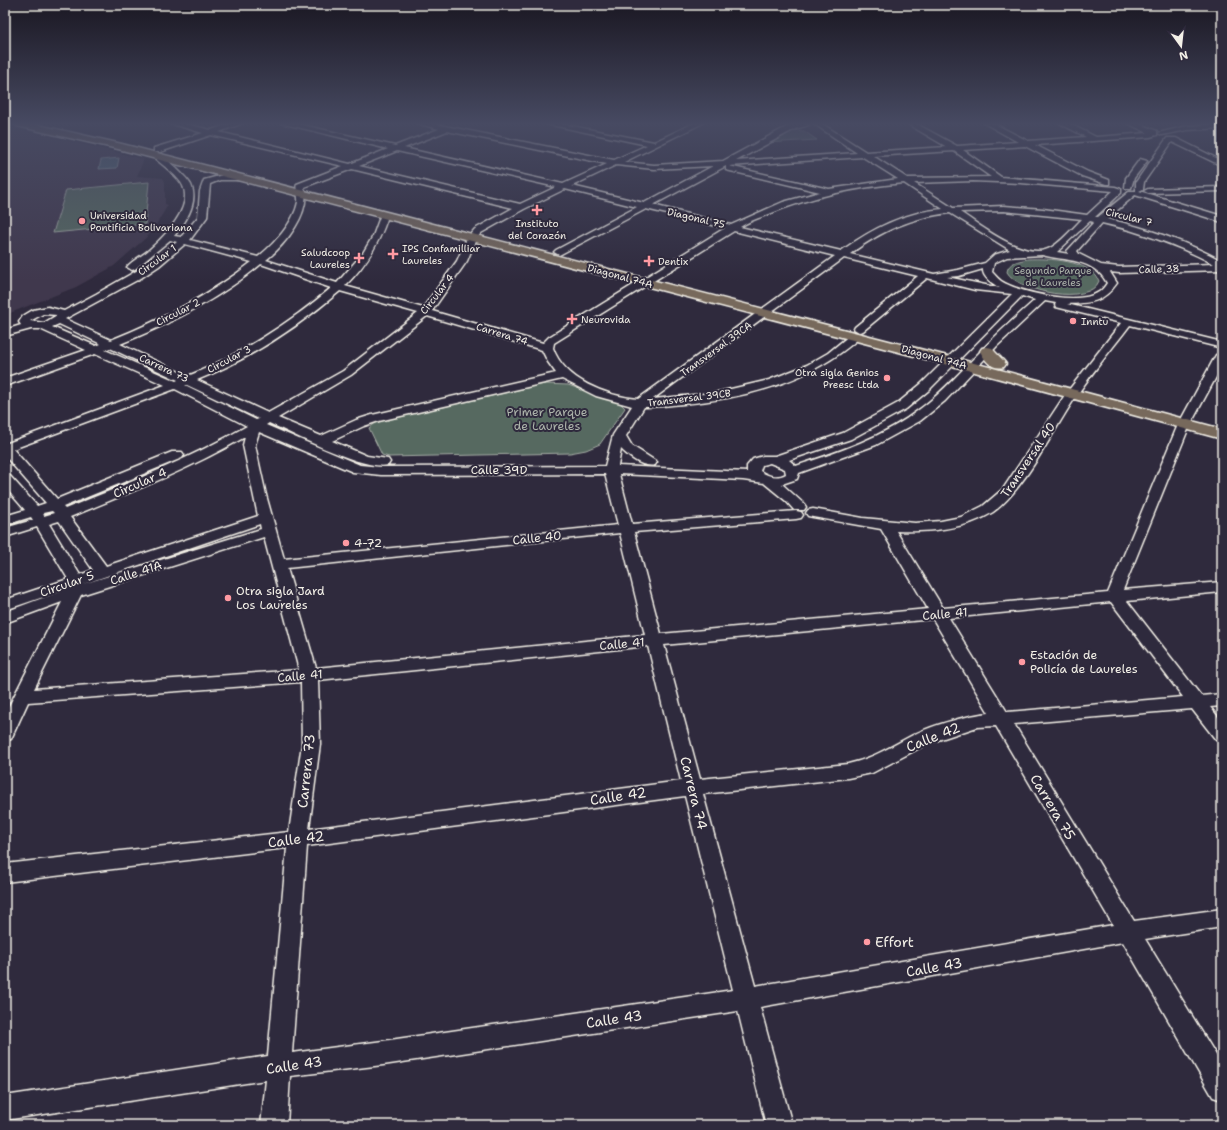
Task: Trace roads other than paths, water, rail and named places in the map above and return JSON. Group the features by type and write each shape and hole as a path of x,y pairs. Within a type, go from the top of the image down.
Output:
{"main road":[{"name":"Diagonal 74A","path":"233,176 301,190 384,216 559,252 648,279"},
{"name":"Diagonal 74A","path":"244,176 857,333 949,362"},
{"name":"Diagonal 74A","path":"857,333 927,356 937,364 979,359 1076,389"},
{"name":"Diagonal 74A","path":"979,359 1076,389 1188,417 1222,420"},
{"name":"Diagonal 74A","path":"1188,417 1222,434"}],"street":[{"path":"181,176 190,190 189,200 205,199"},
{"path":"301,190 331,176"},
{"path":"393,176 521,206"},
{"name":"Diagonal 75","path":"515,176 734,227 844,256 975,287 1016,292"},
{"path":"475,235 521,206 587,176"},
{"path":"559,252 703,176"},
{"path":"766,176 830,192"},
{"path":"885,176 982,241"},
{"path":"898,176 1005,244 1031,252"},
{"path":"1089,176 1128,190 1222,219"},
{"path":"1047,300 1085,299 1108,291 1112,283 1110,277 1092,264 1075,256 1072,251 1128,190 1132,176"},
{"path":"1045,253 1060,245 1087,218 1140,182 1145,176"},
{"name":"Circular 1","path":"189,200 188,207 169,237 156,250 120,275 47,311 31,315 32,324 61,318 135,277 169,253 202,219 207,182 220,178 241,178"},
{"path":"323,440 360,423 376,418 563,375 552,361 547,348 549,342 553,338 734,227 755,216 782,205 830,192 894,182 936,178 998,178 1128,190 1222,189"},
{"name":"Circular 2","path":"5,389 114,345 193,306 222,288 260,261 283,239 295,222 300,210 301,190"},
{"name":"Circular 7","path":"844,256 864,240 889,226 920,215 952,210 1017,209 1087,218 1170,240 1194,250 1222,266"},
{"name":"Circular 3","path":"6,451 184,384 238,356 296,320 339,287 358,267 371,249 380,232 384,216"},
{"name":"Circular 4","path":"59,510 172,457 251,423 268,418 347,373 426,312 462,261 475,235"},
{"name":"Carrera 74","path":"169,237 260,261 339,287 547,348"},
{"path":"992,249 998,257"},
{"path":"925,275 959,273 987,265 998,257 1013,253 1031,252"},
{"name":"Calle 38","path":"1031,252 1067,256 1092,264 1119,270 1222,266"},
{"name":"Transversal 39CA","path":"612,465 615,444 619,435 640,404 844,256"},
{"path":"987,265 989,276 1003,286 1016,292 1047,300 1058,305 1222,345"},
{"name":"Calle 38","path":"1112,283 1119,278 1131,277 1222,274"},
{"name":"Transversal 39CB","path":"563,375 596,392 640,404 702,398 740,392 775,382 823,361 839,351 857,333 925,275"},
{"name":"Calle 39D","path":"251,423 358,469 381,471 612,465 650,462 741,466 754,465 764,460 777,460 833,442 874,423 902,406 918,394 1016,292"},
{"path":"1103,294 1102,304 1110,312 1127,322"},
{"name":"Calle 39D","path":"268,418 374,462 612,465 743,476 765,480 790,475 859,448 902,427 934,405 979,359 1047,300"},
{"name":"Carrera 73","path":"47,311 58,312 61,318 114,345 251,423 249,445 267,525 309,675 311,744 298,839 274,1125"},
{"name":"Transversal 40","path":"886,526 924,527 955,523 979,514 1000,500 1008,492 1076,389 1127,322"},
{"path":"5,327 32,324"},
{"path":"5,333 32,324"},
{"name":"Carrera 73","path":"32,324 268,418"},
{"name":"Circular 2","path":"5,382 99,351"},
{"path":"1222,355 1188,417 1117,582 1115,590 1116,598 1222,735"},
{"name":"Circular 4","path":"5,533 38,517 119,492 221,446 251,423"},
{"path":"619,435 621,441 628,450 650,462"},
{"path":"221,446 238,442 249,445"},
{"path":"6,451 59,510 102,572"},
{"path":"777,460 788,464 796,506"},
{"name":"Carrera 74","path":"612,465 626,529 779,1125"},
{"path":"754,465 753,472 796,506"},
{"path":"5,479 38,517 76,586 5,734"},
{"name":"Calle 40","path":"278,564 626,529 796,506 806,517 813,513 868,525 886,526"},
{"name":"Circular 4","path":"5,521 38,517"},
{"name":"Circular 5","path":"5,604 76,586 102,572 267,525"},
{"name":"Calle 41A","path":"5,618 76,586 267,525"},
{"name":"Carrera 75","path":"886,526 1222,1088"},
{"name":"Calle 41","path":"22,696 309,675 655,640 1222,587"},
{"name":"Calle 42","path":"5,873 298,839 693,788 848,771 872,766 923,738 976,720 1222,700"},
{"name":"Calle 43","path":"5,1108 280,1066 383,1053 746,999 984,958 1094,937 1222,918"}],"place":[{"name":"Instituto del Corazón","path":"537,210"},
{"name":"Universidad Pontificia Bolivariana","path":"82,221"},
{"name":"IPS Confamilliar Laureles","path":"393,254"},
{"name":"Saludcoop Laureles","path":"359,258"},
{"name":"Dentix","path":"649,261"},
{"name":"Neurovida","path":"572,319"},
{"name":"Inntu","path":"1073,321"},
{"name":"Otra sigla Genios Preesc Ltda","path":"887,378"},
{"name":"4-72","path":"346,543"},
{"name":"Otra sigla Jard Los Laureles","path":"228,598"},
{"name":"Estación de Policía de Laureles","path":"1022,662"},
{"name":"Effort","path":"867,942"}],"park label":[{"name":"Segundo Parque de Laureles","path":"1053,276"},
{"name":"Primer Parque de Laureles","path":"547,419"}]}
